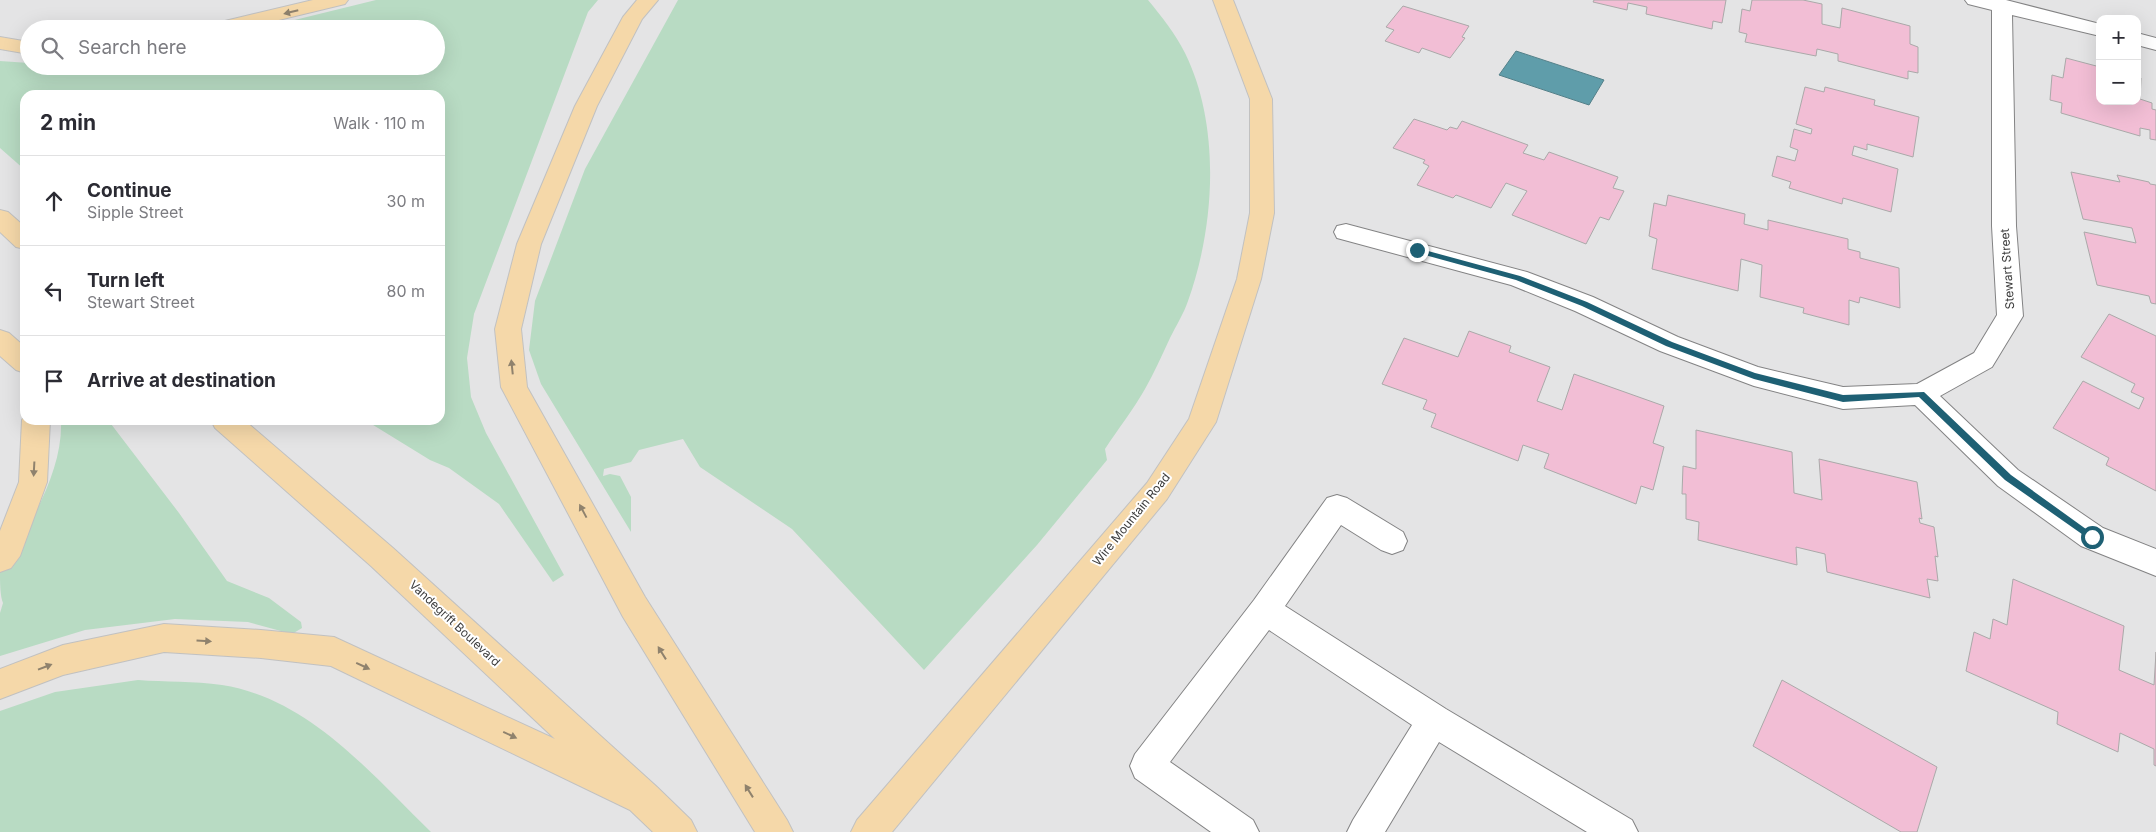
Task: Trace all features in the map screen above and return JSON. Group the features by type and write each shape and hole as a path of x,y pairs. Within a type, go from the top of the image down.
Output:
{"main road":[{"path":"252,20 338,0"},
{"path":"648,0 633,17 586,106 530,244 508,329 514,387 634,607 775,832"},
{"path":"1208,0 1227,10"},
{"name":"Wire Mountain Road","path":"869,832 1157,491 1202,422 1249,279 1262,212 1261,99 1227,10"},
{"path":"0,43 20,46"},
{"path":"0,218 20,236"},
{"path":"0,340 20,358"},
{"path":"0,559 9,547 33,482 36,425"},
{"name":"Vandegrift Boulevard","path":"231,425 389,563 680,832"},
{"path":"0,684 63,660 164,638 261,644 334,652 645,799"}],"street":[{"path":"1975,0 2096,29"},
{"name":"Stewart Street","path":"1346,232 1518,278 1584,304 1669,344 1754,376 1843,398 1921,394 1983,360 2010,316 2004,226 2002,6"},
{"path":"2141,40 2156,44"},
{"path":"1921,394 2008,478 2092,537 2156,563"},
{"path":"1241,832 1147,766 1265,610 1336,507 1392,541"},
{"path":"1265,610 1434,720 1620,832"},
{"path":"1365,832 1434,720"}],"green space":[{"path":"376,0 598,0 588,12 474,314 467,358 471,397 486,433 564,575 553,582 499,504 449,468 430,460 373,425 445,425 445,90 20,90 20,166 0,148 0,61 20,62 20,75 445,75 445,20 295,20"},
{"path":"678,0 1148,0 1177,39 1197,82 1209,144 1210,176 1204,241 1197,272 1184,310 1145,389 1105,449 1107,460 1037,545 924,670 792,529 700,467 683,439 639,450 631,462 604,469 603,476 610,474 620,476 631,497 631,532 541,384 529,350 535,301 585,169"},
{"path":"61,425 112,425 179,513 227,581 269,598 301,622 302,628 292,634 248,622 175,619 85,630 0,656 0,613 3,603 0,573 41,502 53,470 61,437"},
{"path":"138,680 222,685 254,693 283,706 311,722 337,742 431,832 0,832 0,711 55,692"}],"water":[{"path":"1516,51 1604,80 1589,105 1499,75"}],"building":[{"path":"1594,0 1726,0 1722,23 1713,21 1712,29 1646,14 1647,7 1628,3 1627,10 1593,2"},
{"path":"1752,0 1803,0 1822,4 1822,24 1840,28 1842,8 1910,26 1910,44 1918,47 1918,73 1908,71 1908,79 1838,61 1838,54 1817,49 1816,56 1745,42 1747,34 1739,32 1742,9 1750,11"},
{"path":"1403,6 1469,26 1462,37 1465,38 1450,58 1422,48 1419,53 1385,41 1394,30 1386,27"},
{"path":"2066,58 2096,66 2096,105 2141,105 2141,99 2152,103 2152,109 2156,110 2156,140 2150,139 2150,130 2140,128 2140,136 2061,113 2062,103 2050,100 2052,75 2063,78"},
{"path":"1805,87 1824,92 1825,87 1875,100 1874,105 1919,117 1913,157 1867,144 1867,150 1854,146 1852,155 1898,169 1891,212 1843,198 1842,204 1789,188 1791,182 1772,176 1777,156 1795,161 1798,150 1790,147 1794,129 1811,134 1812,129 1796,124"},
{"path":"1414,119 1447,130 1450,127 1457,129 1462,121 1528,145 1523,153 1544,160 1549,152 1618,177 1613,188 1624,191 1609,220 1600,217 1586,244 1512,215 1527,191 1506,183 1491,208 1456,195 1453,198 1417,185 1429,166 1423,163 1425,160 1393,148"},
{"path":"2071,172 2120,182 2117,175 2156,185 2156,304 2151,303 2149,296 2097,285 2084,232 2136,243 2132,228 2083,219"},
{"path":"1668,195 1745,214 1744,224 1768,230 1768,220 1848,239 1848,249 1860,252 1860,258 1899,268 1900,308 1860,297 1859,303 1849,300 1849,325 1803,313 1804,308 1760,297 1762,265 1741,259 1738,291 1652,269 1657,239 1649,236 1654,203 1666,206"},
{"path":"2109,314 2156,336 2156,491 2106,465 2109,458 2053,428 2083,381 2139,409 2144,398 2131,392 2135,384 2081,357"},
{"path":"1469,331 1511,346 1509,352 1550,367 1537,401 1562,410 1574,374 1664,406 1653,443 1664,447 1653,490 1641,486 1636,504 1544,468 1549,454 1523,445 1518,461 1431,427 1436,414 1423,409 1427,400 1382,384 1404,338 1458,357"},
{"path":"1696,430 1792,452 1794,493 1822,500 1819,459 1917,482 1922,519 1919,518 1920,523 1934,527 1938,557 1935,556 1938,581 1927,579 1930,598 1827,572 1825,554 1796,547 1797,565 1698,540 1699,522 1686,519 1686,494 1682,494 1683,466 1696,469"},
{"path":"2013,579 2124,626 2119,670 2154,685 2156,652 2156,766 2154,765 2154,749 2120,733 2118,752 2057,724 2058,712 1966,671 1974,632 1990,639 1993,619 2007,625"},
{"path":"1782,680 1937,767 1917,832 1901,832 1753,746"}],"route":[{"path":"1417,250 1518,278 1584,304 1669,344 1754,376 1843,398 1921,394 2008,478 2092,537"}]}
